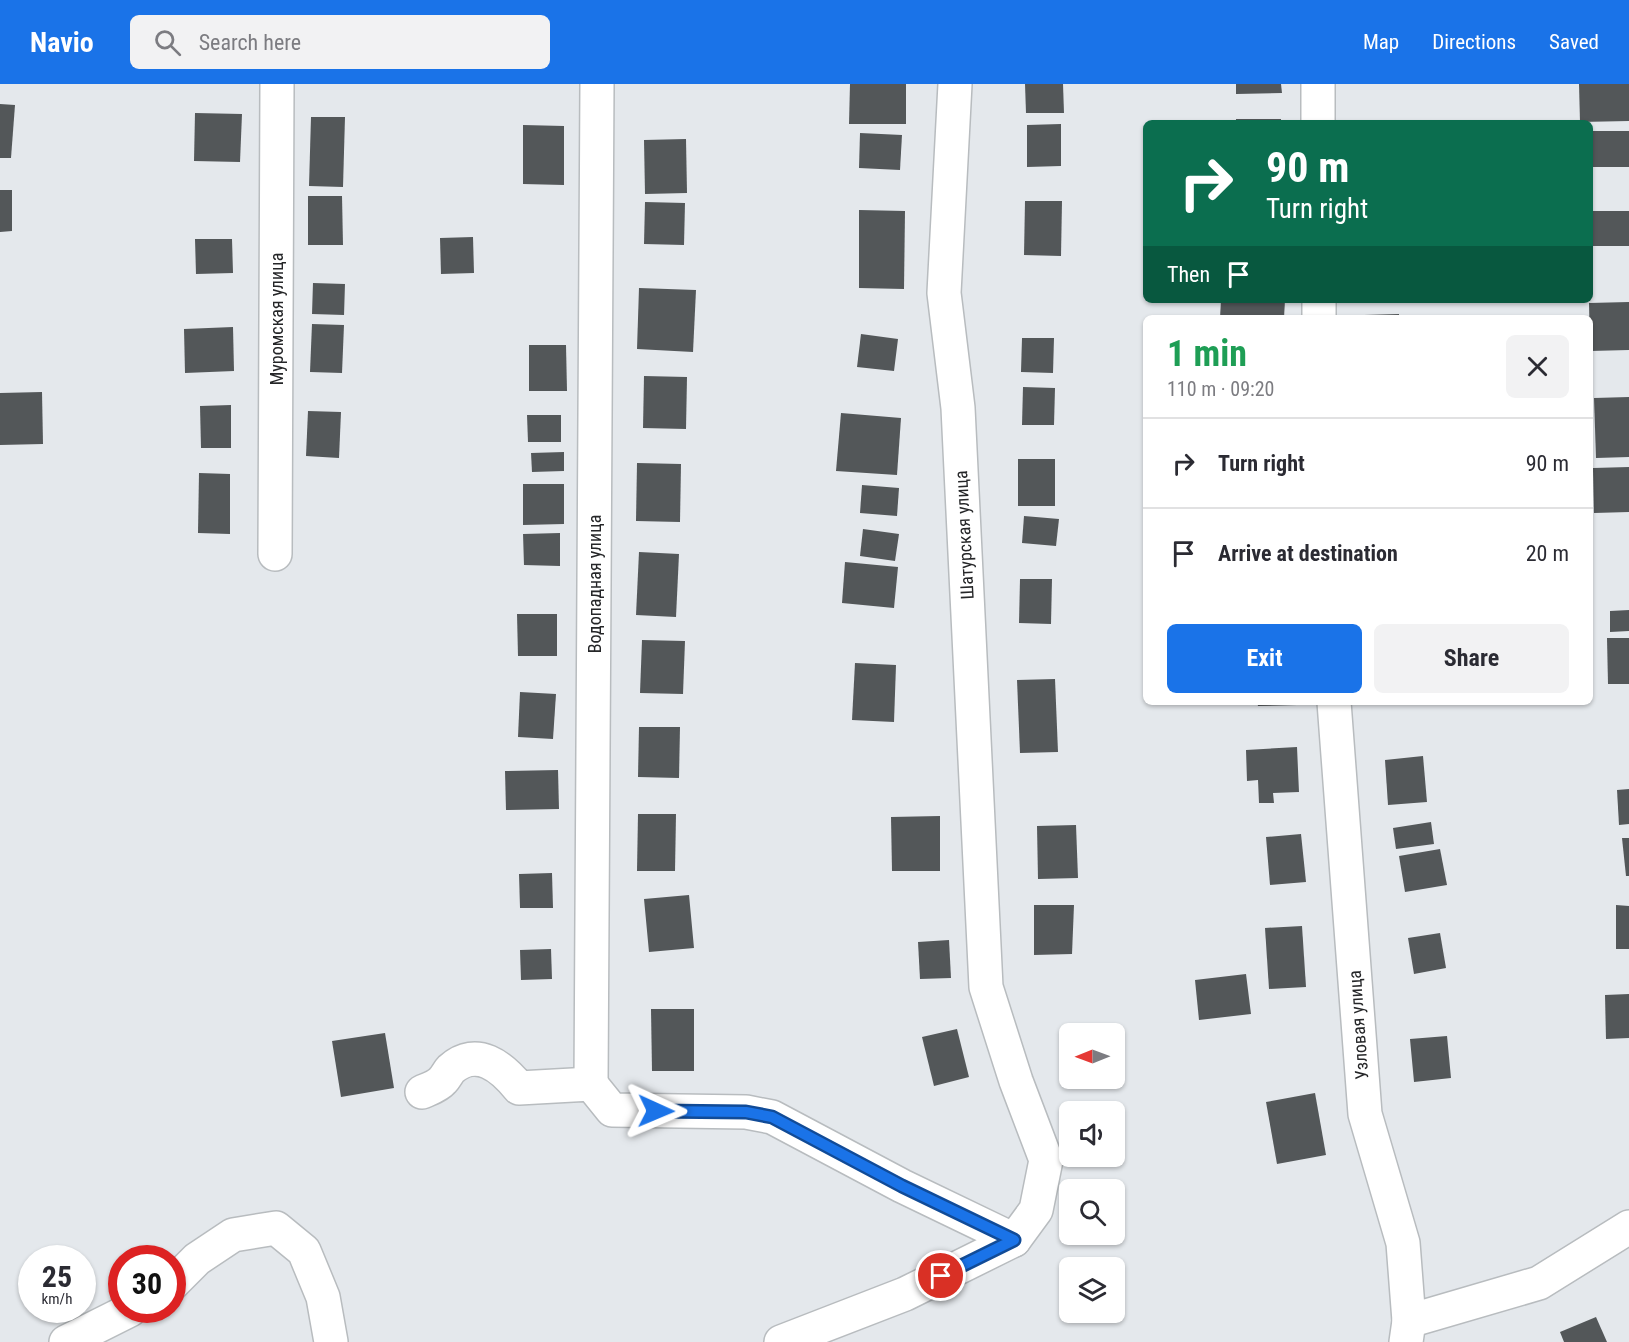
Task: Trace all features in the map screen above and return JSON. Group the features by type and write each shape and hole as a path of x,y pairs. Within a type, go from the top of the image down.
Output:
{"street":[{"name":"Муромская улица","path":"275,554 277,84"},
{"name":"Водопадная улица","path":"591,1084 597,84"},
{"name":"Шатурская улица","path":"956,84 944,293 958,408 986,987 1016,1081 1046,1160 1036,1210 1014,1240"},
{"path":"1318,84 1318,120"},
{"name":"Узловая улица","path":"1334,705 1365,1114 1403,1243 1408,1332"},
{"path":"422,1092 441,1082 451,1069 465,1060 489,1061 508,1074 519,1088 591,1084 612,1110 746,1112 772,1117 902,1186 1014,1240"},
{"path":"1408,1332 1539,1283 1629,1227"},
{"path":"186,1270 197,1259 232,1235 276,1228 304,1251 323,1298 330,1342"},
{"path":"781,1342 905,1294 1014,1240"},
{"path":"66,1342 108,1321"}],"building":[{"path":"850,84 906,84 906,124 849,124"},
{"path":"1025,84 1063,84 1064,113 1026,113"},
{"path":"1236,84 1281,84 1282,93 1236,94"},
{"path":"1579,84 1629,84 1629,121 1580,120"},
{"path":"0,104 15,105 11,158 0,158"},
{"path":"195,113 242,114 240,162 194,161"},
{"path":"311,117 345,117 343,187 309,186"},
{"path":"1236,119 1281,119 1281,120"},
{"path":"1061,124 1061,166 1027,167 1027,125"},
{"path":"523,125 564,126 564,185 523,184"},
{"path":"1593,131 1629,131 1629,167 1593,167"},
{"path":"860,133 902,135 900,170 859,168"},
{"path":"686,139 687,193 645,194 644,140"},
{"path":"0,190 12,190 12,231 0,232"},
{"path":"308,196 342,196 343,245 308,245"},
{"path":"1025,201 1062,201 1061,256 1024,255"},
{"path":"645,202 685,203 684,245 644,244"},
{"path":"859,210 905,211 904,289 859,288"},
{"path":"1593,211 1629,211 1629,246 1593,246"},
{"path":"473,237 474,273 441,274 440,238"},
{"path":"195,239 232,239 233,273 196,274"},
{"path":"313,283 345,284 344,315 312,314"},
{"path":"639,288 696,290 693,352 637,349"},
{"path":"1629,302 1629,350 1593,351 1593,315 1589,315 1589,303"},
{"path":"1221,303 1285,303 1284,315 1220,315"},
{"path":"312,324 344,325 342,373 310,372"},
{"path":"233,327 234,371 185,373 184,329"},
{"path":"861,334 898,339 894,371 857,367"},
{"path":"1022,338 1054,338 1053,373 1021,372"},
{"path":"529,345 566,345 567,391 529,391"},
{"path":"644,376 687,377 686,429 643,428"},
{"path":"1023,387 1055,388 1054,425 1022,425"},
{"path":"42,392 43,444 0,445 0,393"},
{"path":"1629,397 1629,457 1596,458 1594,398"},
{"path":"231,405 231,448 201,448 200,406"},
{"path":"308,411 341,412 339,458 306,456"},
{"path":"841,413 901,418 897,475 836,471"},
{"path":"527,415 561,415 561,442 528,442"},
{"path":"564,452 564,471 532,472 531,453"},
{"path":"1018,459 1055,459 1055,506 1018,506"},
{"path":"637,463 681,464 680,522 636,521"},
{"path":"1629,467 1629,512 1594,513 1593,468"},
{"path":"199,473 230,474 230,534 198,533"},
{"path":"523,484 564,484 564,524 523,525"},
{"path":"862,485 899,488 897,516 860,513"},
{"path":"1024,516 1059,519 1056,546 1022,543"},
{"path":"863,529 899,534 895,561 860,556"},
{"path":"560,533 560,566 524,565 523,534"},
{"path":"639,552 679,554 676,617 636,615"},
{"path":"845,562 898,567 894,608 842,603"},
{"path":"1020,579 1052,579 1051,624 1019,623"},
{"path":"1629,610 1629,631 1610,632 1610,611"},
{"path":"517,614 557,614 557,656 518,656"},
{"path":"1607,638 1629,638 1629,684 1608,684"},
{"path":"642,640 685,641 683,694 640,693"},
{"path":"855,663 896,665 894,722 852,720"},
{"path":"1055,679 1058,752 1020,753 1017,680"},
{"path":"520,692 556,694 553,739 518,737"},
{"path":"639,727 680,727 679,778 638,777"},
{"path":"1297,747 1299,792 1273,793 1274,803 1259,803 1258,780 1247,781 1246,750"},
{"path":"1423,756 1427,802 1388,805 1385,760"},
{"path":"558,770 559,809 506,810 505,771"},
{"path":"1629,789 1629,824 1619,825 1617,790"},
{"path":"638,814 676,814 675,871 637,871"},
{"path":"940,816 940,871 892,871 891,817"},
{"path":"1431,822 1434,844 1396,849 1393,828"},
{"path":"1076,825 1078,878 1038,879 1037,826"},
{"path":"1301,834 1306,882 1270,885 1266,837"},
{"path":"1622,838 1629,838 1629,876 1626,876"},
{"path":"1440,849 1447,885 1405,892 1399,856"},
{"path":"552,873 553,908 520,908 519,874"},
{"path":"689,895 694,948 649,952 644,899"},
{"path":"1034,905 1074,905 1072,954 1034,955"},
{"path":"1616,905 1629,906 1629,949 1616,949"},
{"path":"1302,926 1306,987 1269,989 1265,928"},
{"path":"1440,933 1446,968 1414,974 1408,938"},
{"path":"949,940 951,978 920,979 918,942"},
{"path":"551,949 552,979 521,980 520,950"},
{"path":"1246,974 1251,1014 1199,1020 1195,980"},
{"path":"1629,994 1629,1038 1606,1039 1605,995"},
{"path":"651,1009 694,1009 694,1071 652,1071"},
{"path":"957,1029 969,1077 934,1086 922,1037"},
{"path":"385,1033 394,1088 341,1097 332,1041"},
{"path":"1447,1036 1451,1078 1414,1082 1410,1039"},
{"path":"1315,1093 1326,1155 1277,1164 1266,1102"},
{"path":"1596,1317 1607,1342 1564,1342 1560,1332"}],"route":[{"path":"656,1111 746,1112 772,1117 902,1186 1014,1240 941,1276"}]}
